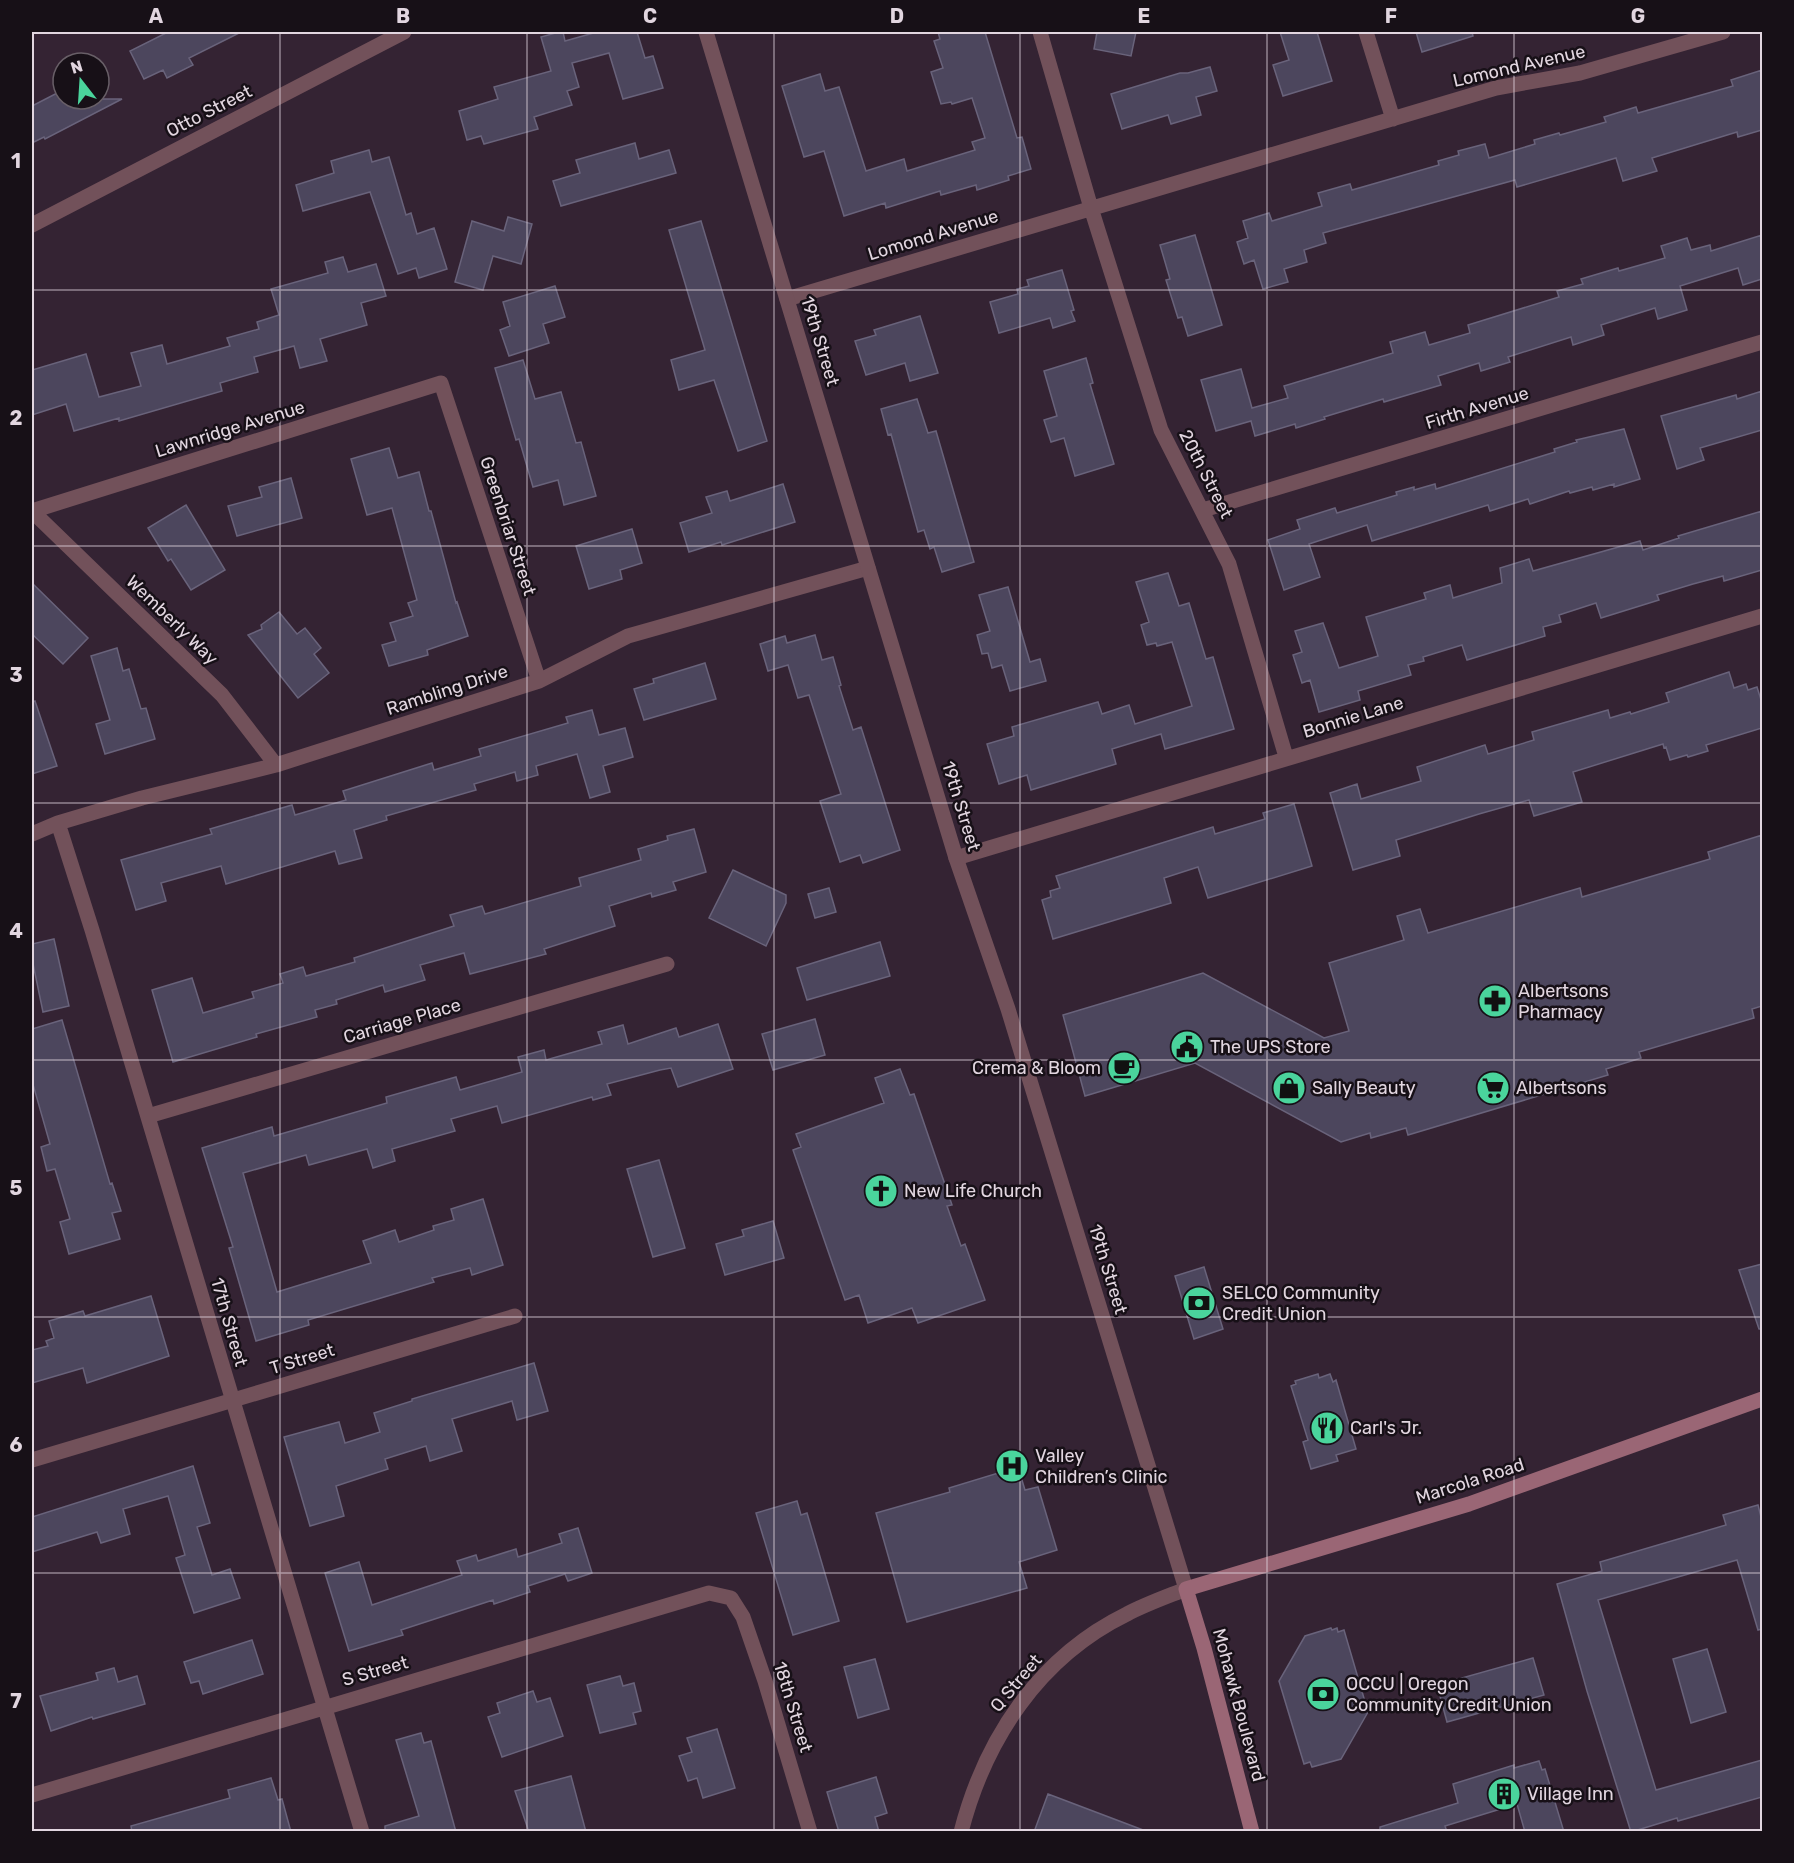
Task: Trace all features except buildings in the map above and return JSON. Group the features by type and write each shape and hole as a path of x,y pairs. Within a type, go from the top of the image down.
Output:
{"main road":[{"name":"Marcola Road","path":"1186,1589 1469,1504 1762,1399"},
{"name":"Mohawk Boulevard","path":"1186,1589 1204,1648 1252,1832"}],"street":[{"name":"Otto Street","path":"32,225 404,32"},
{"name":"19th Street","path":"706,32 956,858 1008,1009 1186,1589"},
{"path":"1040,32 1090,208"},
{"path":"1366,32 1393,119"},
{"name":"Lomond Avenue","path":"787,299 1496,88 1580,72 1687,37 1723,32"},
{"name":"20th Street","path":"1090,208 1161,430 1229,564 1286,758"},
{"name":"Firth Avenue","path":"1203,510 1762,342"},
{"name":"Lawnridge Avenue","path":"32,511 441,384"},
{"name":"Greenbriar Street","path":"441,384 539,681"},
{"name":"Wemberly Way","path":"32,511 222,695 276,765"},
{"name":"Rambling Drive","path":"32,834 58,823 142,798 276,765 539,681 628,636 868,568"},
{"name":"Bonnie Lane","path":"956,858 1762,616"},
{"name":"17th Street","path":"58,823 362,1832"},
{"name":"Carriage Place","path":"148,1116 667,964"},
{"name":"T Street","path":"32,1460 515,1316"},
{"name":"Q Street","path":"961,1832 969,1799 998,1735 1042,1676 1076,1646 1126,1614 1186,1589"},
{"name":"S Street","path":"32,1795 709,1593 731,1598"},
{"name":"18th Street","path":"731,1598 743,1617 762,1670 810,1832"}],"place":[{"name":"Albertsons Pharmacy","path":"1495,1001"},
{"name":"The UPS Store","path":"1187,1047"},
{"name":"Crema & Bloom","path":"1124,1068"},
{"name":"Sally Beauty","path":"1289,1088"},
{"name":"Albertsons","path":"1493,1088"},
{"name":"New Life Church","path":"881,1191"},
{"name":"SELCO Community Credit Union","path":"1199,1303"},
{"name":"Carl's Jr.","path":"1327,1428"},
{"name":"Valley Children’s Clinic","path":"1012,1466"},
{"name":"OCCU | Oregon Community Credit Union","path":"1323,1694"},
{"name":"Village Inn","path":"1504,1794"}]}
